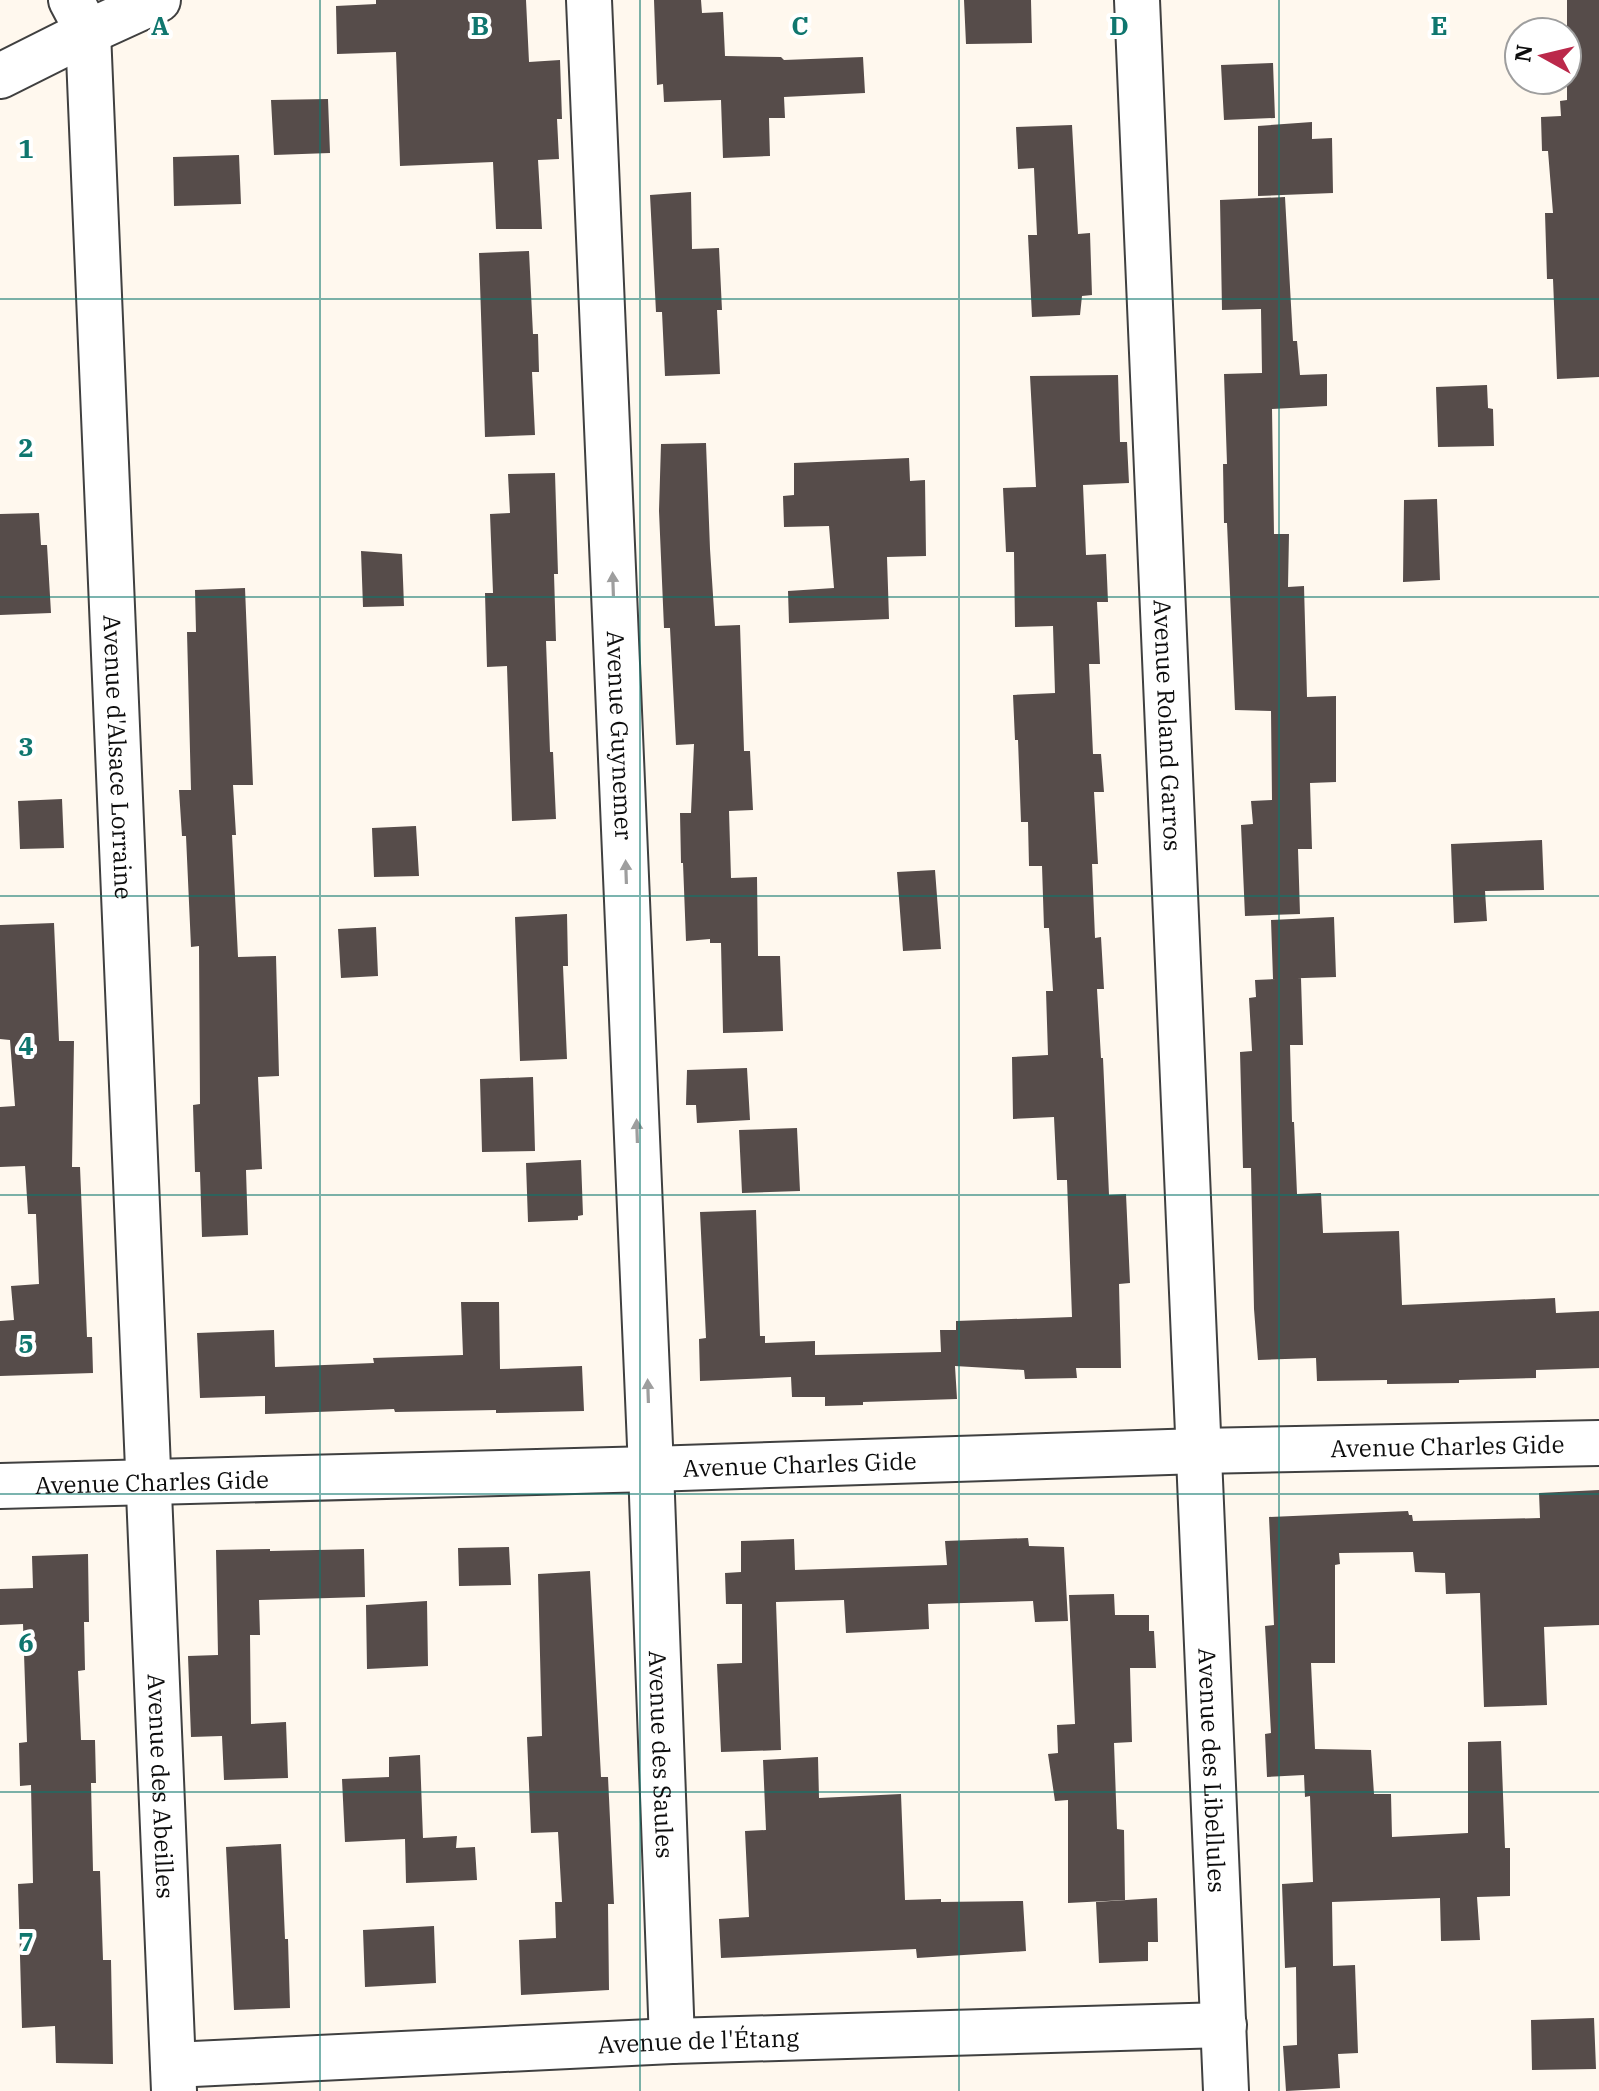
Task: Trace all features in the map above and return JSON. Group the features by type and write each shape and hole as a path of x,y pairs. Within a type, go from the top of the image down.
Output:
{"street":[{"path":"0,76 79,16 158,0"},
{"name":"Avenue Guynemer","path":"589,0 651,1469"},
{"name":"Avenue Roland Garros","path":"1137,0 1199,1451"},
{"name":"Avenue d'Alsace Lorraine","path":"79,16 149,1482"},
{"name":"Avenue Charles Gide","path":"0,1486 1199,1451 1599,1443"},
{"name":"Avenue des Libellules","path":"1199,1451 1226,2091"},
{"name":"Avenue des Saules","path":"651,1469 672,2041"},
{"name":"Avenue des Abeilles","path":"149,1482 174,2078"},
{"name":"Avenue de l'Étang","path":"174,2078 672,2041 1224,2025"}],"building":[{"path":"376,0 526,0 529,62 560,60 562,119 557,119 559,159 538,160 542,229 496,229 493,162 400,166 396,52 337,54 336,6 376,4"},
{"path":"654,0 701,0 702,13 723,12 725,56 781,57 784,60 863,57 865,93 784,97 785,118 769,118 770,156 723,158 721,100 664,102 663,84 657,85"},
{"path":"964,0 1031,0 1032,43 966,44"},
{"path":"1567,0 1599,0 1599,377 1557,379 1553,279 1547,279 1545,213 1553,213 1548,151 1542,151 1541,117 1561,116 1560,101 1567,100 1567,96 1583,96 1583,16 1567,16"},
{"path":"1273,63 1275,118 1224,120 1221,65"},
{"path":"328,99 330,153 274,155 271,100"},
{"path":"1312,122 1312,139 1332,138 1333,193 1258,196 1258,126"},
{"path":"1072,125 1078,234 1090,233 1092,295 1082,296 1080,315 1032,317 1028,235 1037,235 1034,168 1018,169 1016,127"},
{"path":"239,155 241,204 174,206 173,157"},
{"path":"691,192 692,249 719,248 722,310 717,310 720,374 665,376 662,312 656,312 650,195"},
{"path":"1285,197 1293,341 1297,341 1300,375 1327,374 1327,406 1272,409 1274,534 1289,534 1288,587 1304,586 1307,697 1336,696 1336,782 1310,783 1312,849 1298,849 1300,914 1245,916 1241,825 1253,824 1251,801 1272,800 1271,711 1235,710 1227,523 1224,523 1223,464 1227,464 1224,374 1262,373 1261,309 1222,310 1220,200"},
{"path":"529,251 533,334 538,334 539,372 532,372 535,435 485,437 479,253"},
{"path":"1118,375 1120,442 1127,442 1129,483 1083,485 1086,555 1106,554 1108,602 1097,602 1100,664 1089,664 1093,754 1101,754 1104,792 1094,792 1098,864 1092,864 1095,938 1101,937 1104,989 1097,989 1109,1195 1126,1194 1130,1283 1119,1284 1121,1368 1076,1368 1077,1378 1025,1379 1024,1370 955,1366 957,1399 863,1402 863,1405 825,1406 825,1397 792,1397 791,1377 700,1381 699,1339 706,1338 700,1212 756,1210 760,1336 765,1336 765,1343 815,1341 815,1355 941,1352 940,1330 956,1330 956,1321 1072,1317 1067,1180 1057,1180 1054,1117 1013,1119 1012,1057 1048,1055 1046,991 1053,991 1049,928 1044,928 1042,866 1029,866 1028,822 1021,822 1013,695 1055,693 1053,626 1015,627 1014,552 1006,552 1003,488 1036,487 1030,376"},
{"path":"1487,385 1488,408 1493,409 1494,446 1438,447 1436,387"},
{"path":"706,443 715,626 740,625 744,751 750,751 753,810 729,811 731,878 757,877 758,956 780,956 783,1031 723,1033 721,943 710,943 710,939 686,941 680,813 691,813 694,744 676,745 670,628 664,628 659,511 661,444"},
{"path":"909,458 910,481 925,480 926,556 887,557 889,619 789,623 788,591 834,588 829,526 784,527 783,496 794,495 794,463"},
{"path":"555,473 556,641 546,641 556,819 512,821 507,666 487,667 485,593 493,593 490,514 510,513 508,474"},
{"path":"1437,499 1440,580 1403,582 1404,500"},
{"path":"39,513 41,545 47,545 51,613 0,615 0,514"},
{"path":"361,551 402,554 404,606 363,607"},
{"path":"245,588 253,785 233,785 236,835 232,835 238,957 276,956 279,1076 258,1077 262,1169 246,1170 248,1235 202,1237 200,1172 195,1172 193,1105 200,1104 199,946 191,947 186,836 182,836 179,790 191,790 187,632 196,632 195,590"},
{"path":"62,799 64,848 20,849 18,801"},
{"path":"416,826 419,876 374,877 372,828"},
{"path":"1542,840 1544,890 1485,891 1487,921 1454,923 1451,844"},
{"path":"935,870 941,949 903,951 897,872"},
{"path":"567,914 568,966 563,966 567,1059 520,1061 515,917"},
{"path":"1334,917 1336,977 1273,979 1271,920"},
{"path":"54,923 59,1041 74,1041 72,1167 80,1167 87,1337 92,1337 93,1373 0,1376 0,1321 14,1320 11,1286 39,1284 36,1214 28,1214 25,1166 0,1167 0,1107 15,1106 10,1040 0,1039 0,925"},
{"path":"376,927 378,976 341,978 338,929"},
{"path":"1301,978 1303,1045 1290,1045 1297,1194 1321,1193 1323,1233 1399,1231 1402,1305 1555,1298 1556,1313 1599,1311 1599,1368 1536,1370 1536,1378 1387,1384 1387,1380 1317,1381 1316,1358 1258,1360 1251,1168 1243,1168 1240,1052 1252,1051 1249,998 1256,997 1255,980"},
{"path":"747,1068 750,1120 697,1123 696,1105 686,1105 687,1070"},
{"path":"533,1077 535,1151 482,1152 480,1079"},
{"path":"797,1128 800,1191 742,1193 739,1130"},
{"path":"581,1160 583,1215 578,1216 578,1220 528,1222 526,1163"},
{"path":"461,1302 499,1302 500,1369 582,1366 584,1411 395,1412 394,1409 265,1414 265,1396 200,1398 197,1333 274,1330 275,1367 374,1363 373,1358 463,1355"},
{"path":"1599,1490 1599,1625 1544,1627 1547,1705 1484,1707 1480,1593 1446,1594 1445,1573 1415,1572 1413,1552 1339,1553 1340,1564 1335,1565 1335,1663 1311,1663 1315,1749 1371,1750 1374,1794 1391,1794 1392,1837 1468,1833 1468,1742 1501,1741 1505,1848 1510,1848 1510,1896 1477,1897 1480,1940 1441,1941 1440,1898 1332,1902 1333,1966 1355,1965 1358,2053 1338,2054 1340,2088 1286,2091 1283,2046 1297,2045 1296,1967 1285,1968 1282,1884 1313,1882 1310,1796 1305,1797 1304,1775 1267,1777 1265,1734 1271,1733 1265,1626 1274,1625 1269,1517 1408,1511 1413,1521 1540,1518 1539,1493"},
{"path":"1028,1538 1029,1546 1064,1547 1068,1621 1035,1622 1033,1601 928,1604 929,1629 846,1633 844,1600 776,1602 781,1750 721,1752 717,1664 742,1663 742,1604 726,1604 725,1573 741,1572 741,1541 794,1539 795,1570 947,1565 945,1541"},
{"path":"509,1547 511,1585 459,1586 458,1548"},
{"path":"364,1549 365,1597 259,1600 260,1635 250,1635 251,1724 286,1722 288,1778 224,1780 222,1736 191,1737 188,1656 218,1655 216,1550"},
{"path":"88,1554 89,1622 84,1622 85,1670 78,1671 81,1740 95,1740 96,1783 91,1783 93,1871 100,1871 103,1960 111,1960 113,2064 56,2063 55,2026 22,2028 18,1884 33,1883 31,1785 20,1786 19,1743 27,1742 23,1624 0,1625 0,1589 33,1588 32,1556"},
{"path":"590,1571 601,1777 608,1777 614,1904 608,1904 609,1990 521,1995 519,1940 556,1938 555,1902 562,1902 558,1832 531,1833 527,1737 542,1736 538,1574"},
{"path":"1114,1594 1115,1615 1149,1615 1149,1631 1154,1631 1156,1668 1130,1668 1132,1742 1114,1743 1117,1829 1124,1830 1125,1900 1068,1903 1068,1800 1055,1801 1048,1754 1058,1753 1057,1725 1075,1724 1069,1595"},
{"path":"427,1601 428,1666 367,1669 366,1605"},
{"path":"420,1755 423,1838 457,1836 456,1848 475,1847 477,1880 406,1883 405,1839 345,1842 342,1779 389,1777 389,1757"},
{"path":"818,1757 819,1798 901,1794 905,1900 1023,1901 1026,1951 917,1958 916,1949 721,1958 719,1919 749,1917 745,1831 766,1830 763,1760"},
{"path":"281,1844 290,2008 234,2010 226,1847"},
{"path":"1157,1898 1158,1942 1148,1942 1148,1961 1099,1963 1096,1902"},
{"path":"434,1926 436,1983 365,1987 363,1930"},
{"path":"1594,2018 1596,2069 1532,2070 1531,2020"}]}
